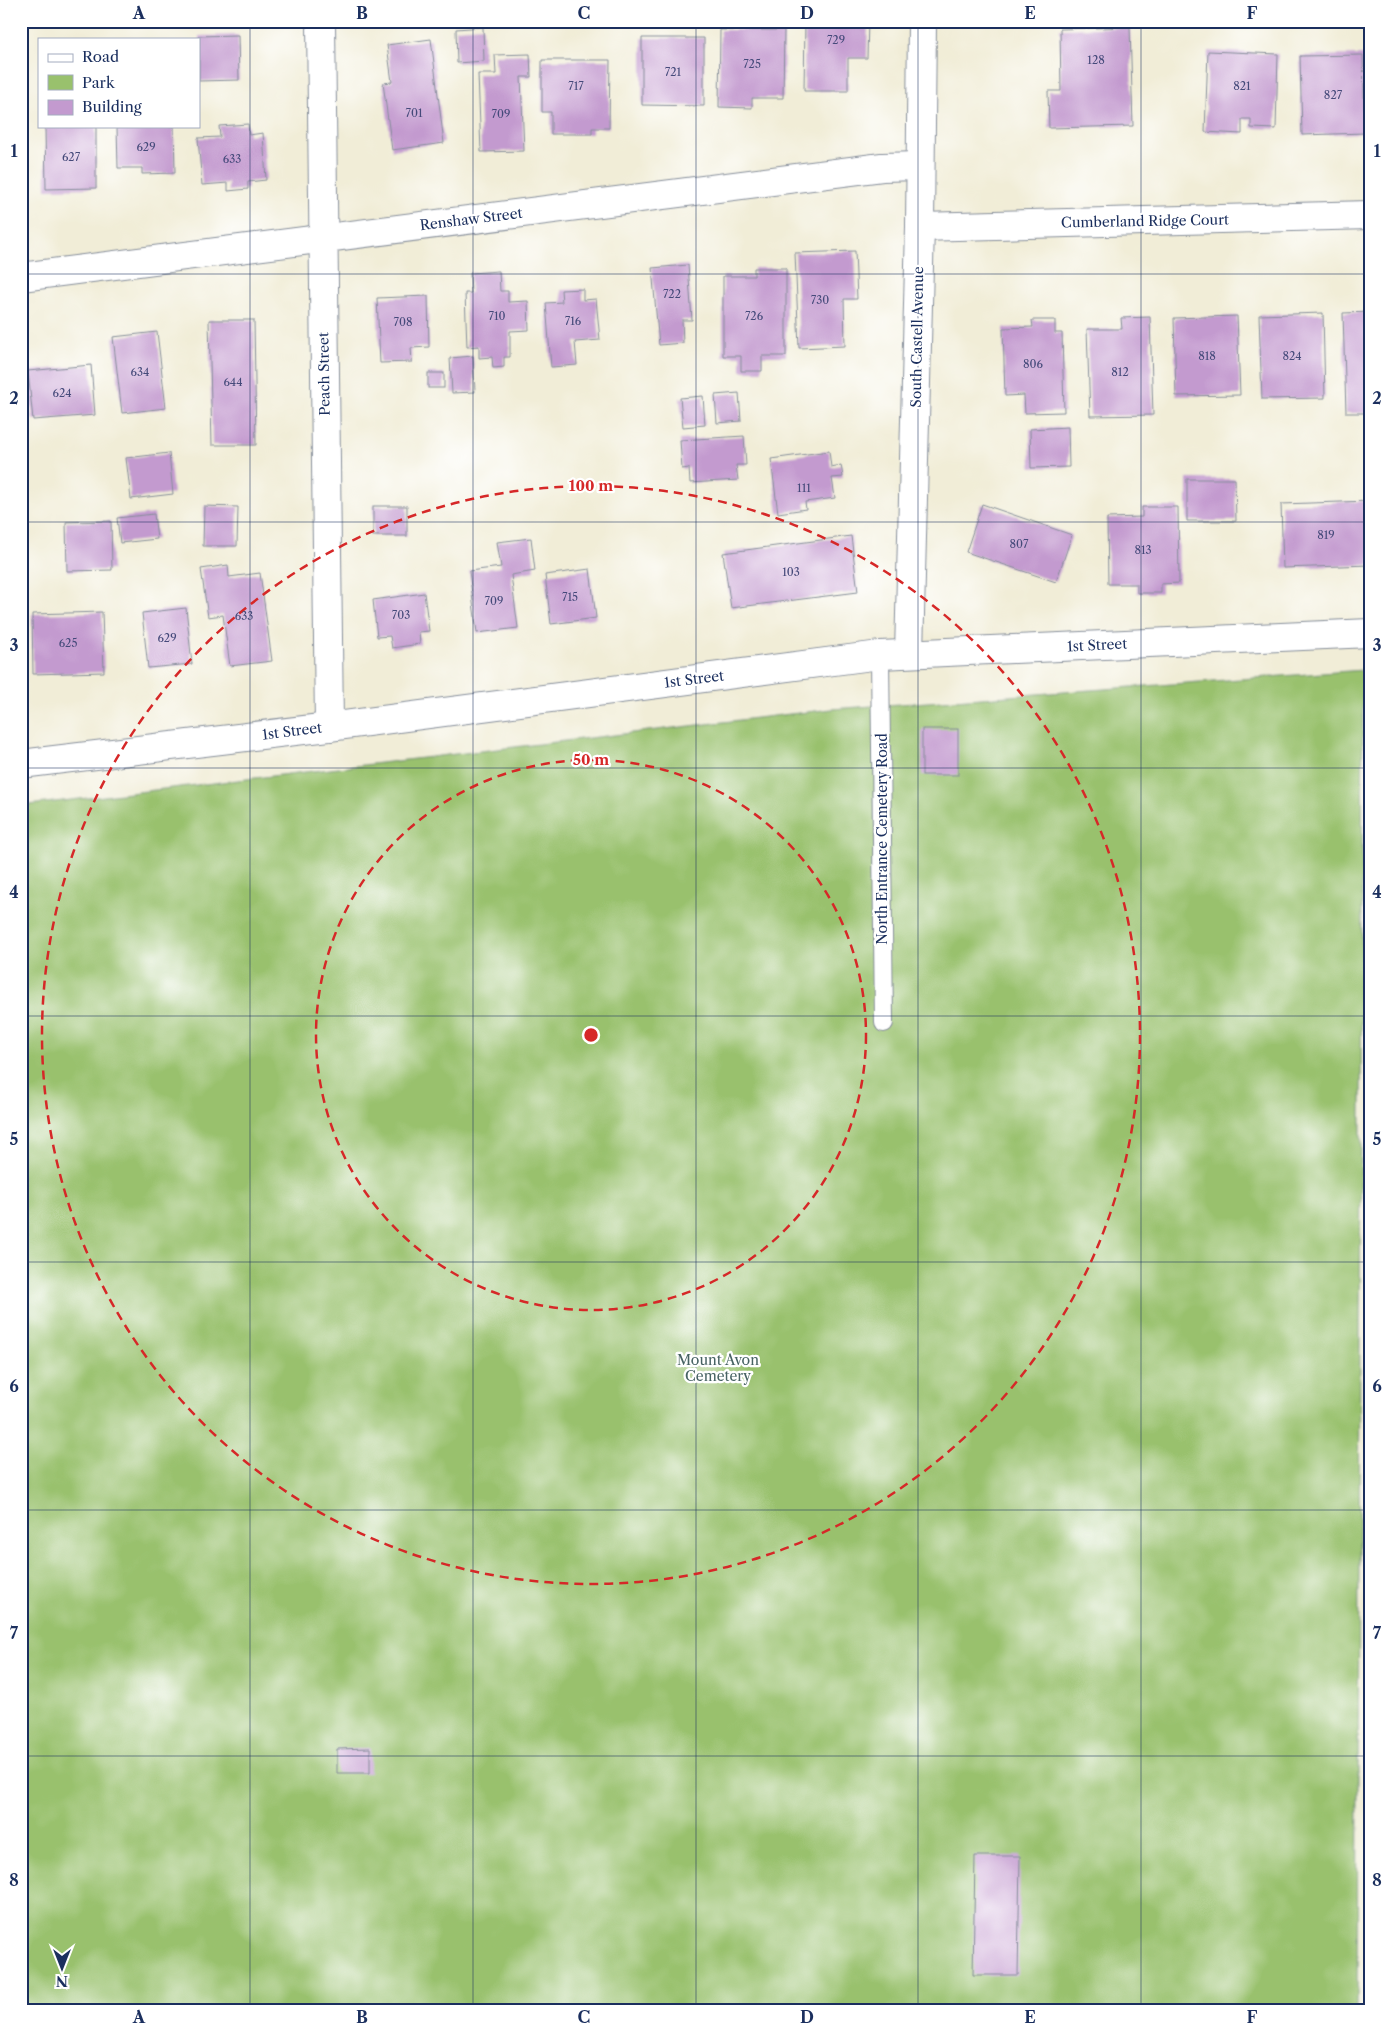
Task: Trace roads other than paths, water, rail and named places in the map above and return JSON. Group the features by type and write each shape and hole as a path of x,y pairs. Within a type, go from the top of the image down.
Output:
{"street":[{"name":"Peach Street","path":"321,21 329,727"},
{"name":"South Castell Avenue","path":"909,653 920,227 922,21"},
{"name":"Renshaw Street","path":"21,277 322,237 882,167 920,166"},
{"name":"Cumberland Ridge Court","path":"920,227 1370,215"},
{"name":"1st Street","path":"21,764 329,727 880,655 1370,632"}],"lane":[{"name":"North Entrance Cemetery Road","path":"880,655 884,1024"}],"park label":[{"name":"Mount Avon Cemetery","path":"718,1368"}]}
